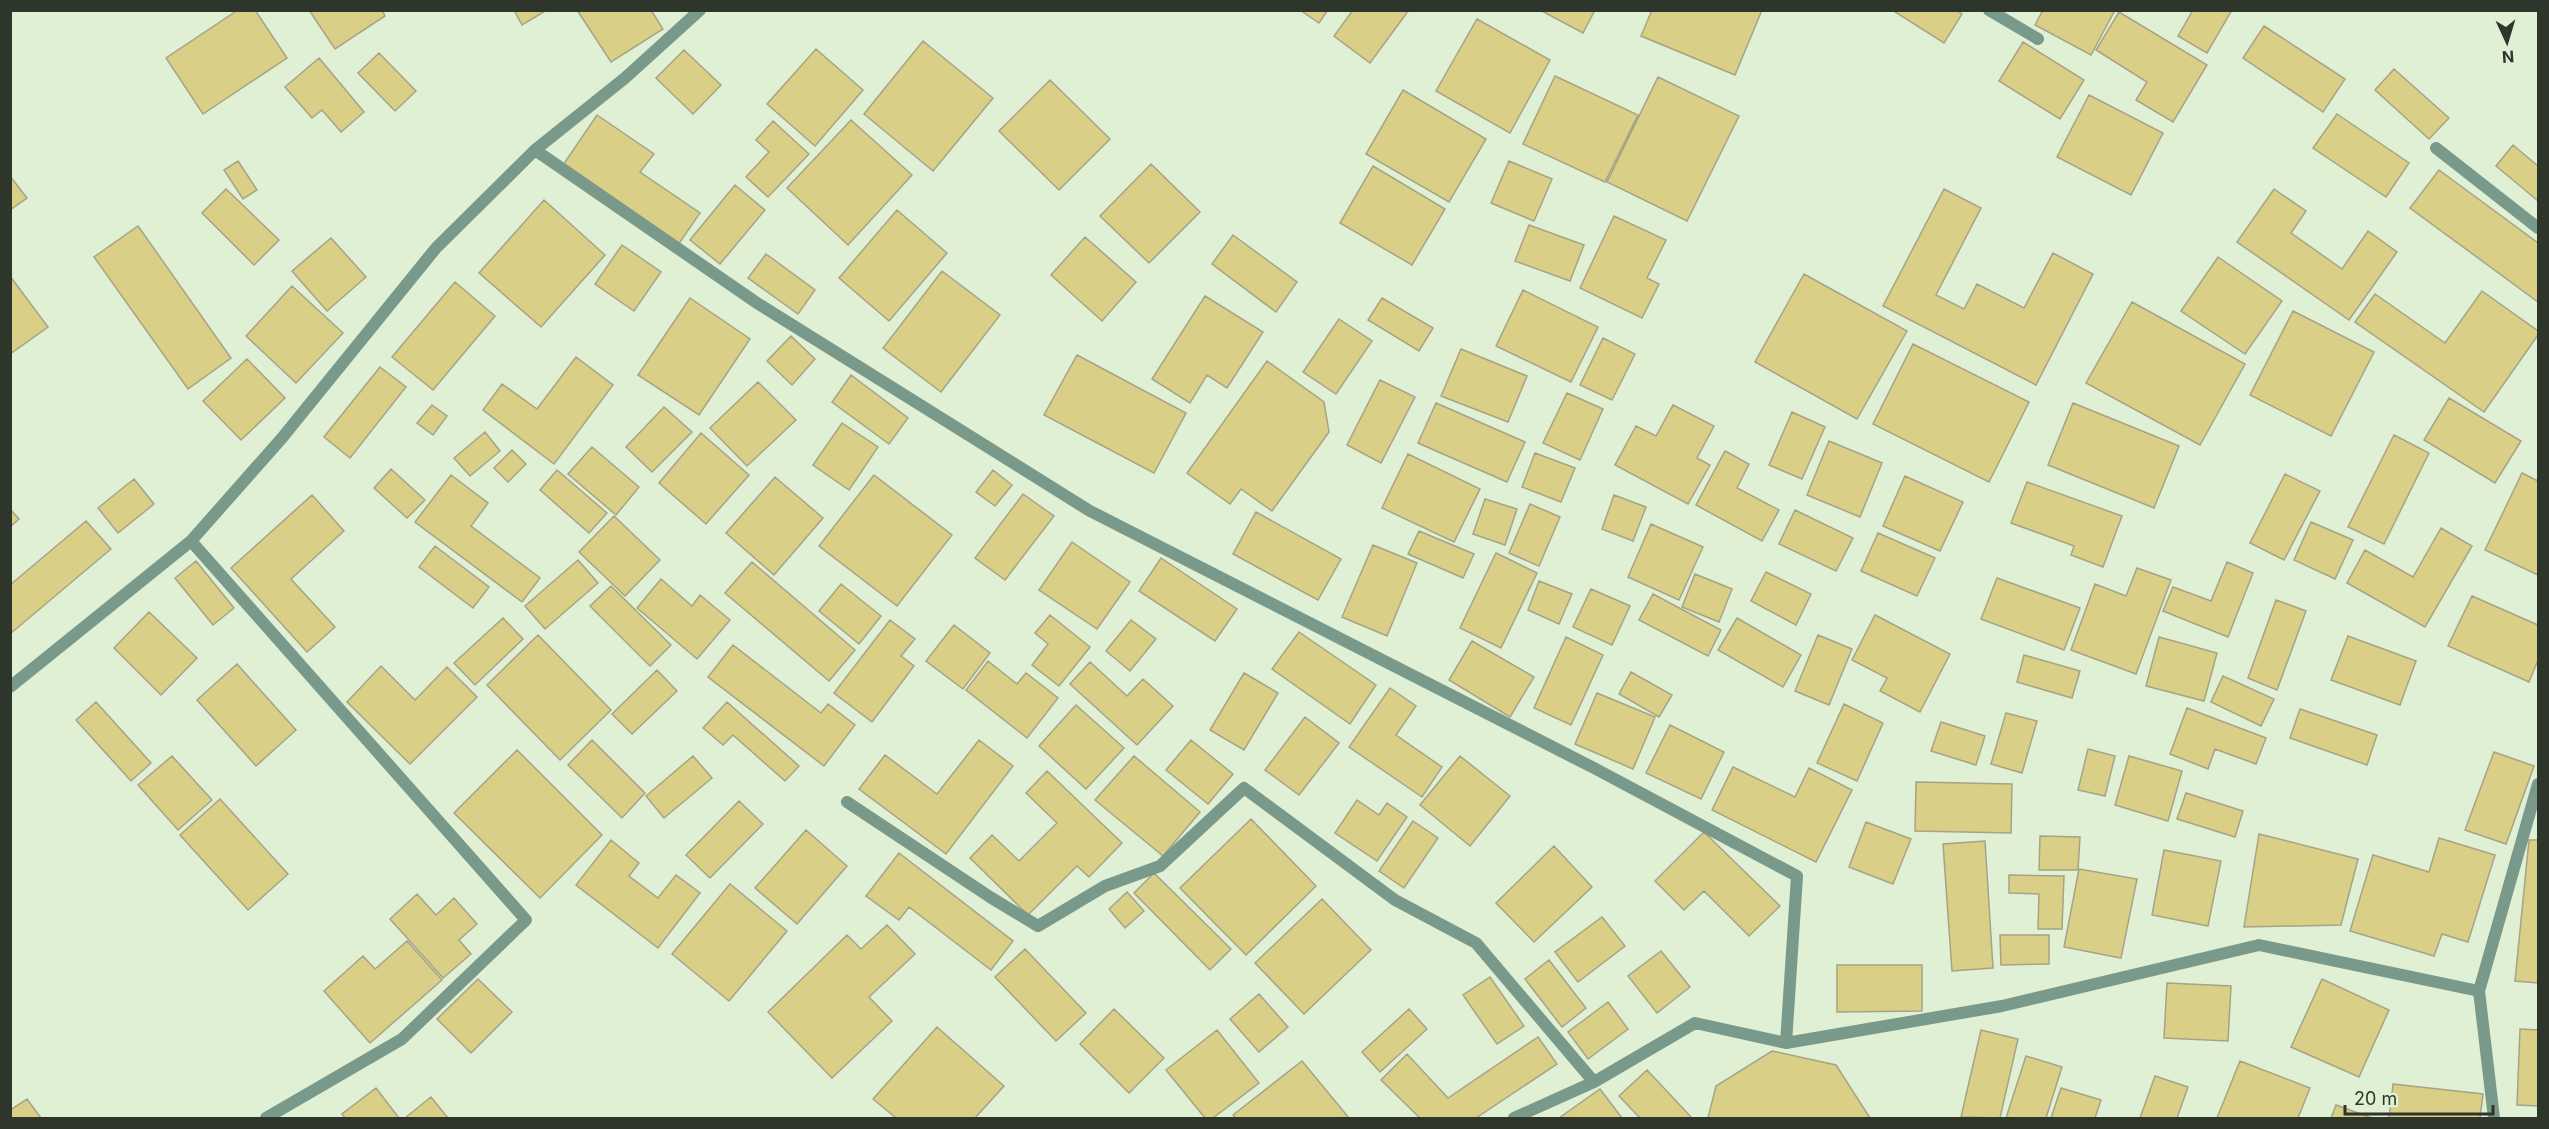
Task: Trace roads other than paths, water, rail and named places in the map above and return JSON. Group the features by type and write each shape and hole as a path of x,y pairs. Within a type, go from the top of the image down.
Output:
{"street":[{"path":"10,687 190,541 282,438 436,248 535,150 625,78 700,10"},
{"path":"1989,10 2038,39"},
{"path":"2436,148 2538,228"},
{"path":"535,150 757,303 1090,511 1604,773 1797,876 1786,1043"},
{"path":"190,541 526,920 402,1039 266,1119"},
{"path":"2494,1119 2479,991 2538,784"},
{"path":"847,802 990,897 1038,926 1105,886 1160,866 1244,788 1395,900 1476,943 1594,1082"},
{"path":"1514,1119 1594,1082 1695,1023 1786,1043 2002,1006 2259,945 2479,991"}]}
